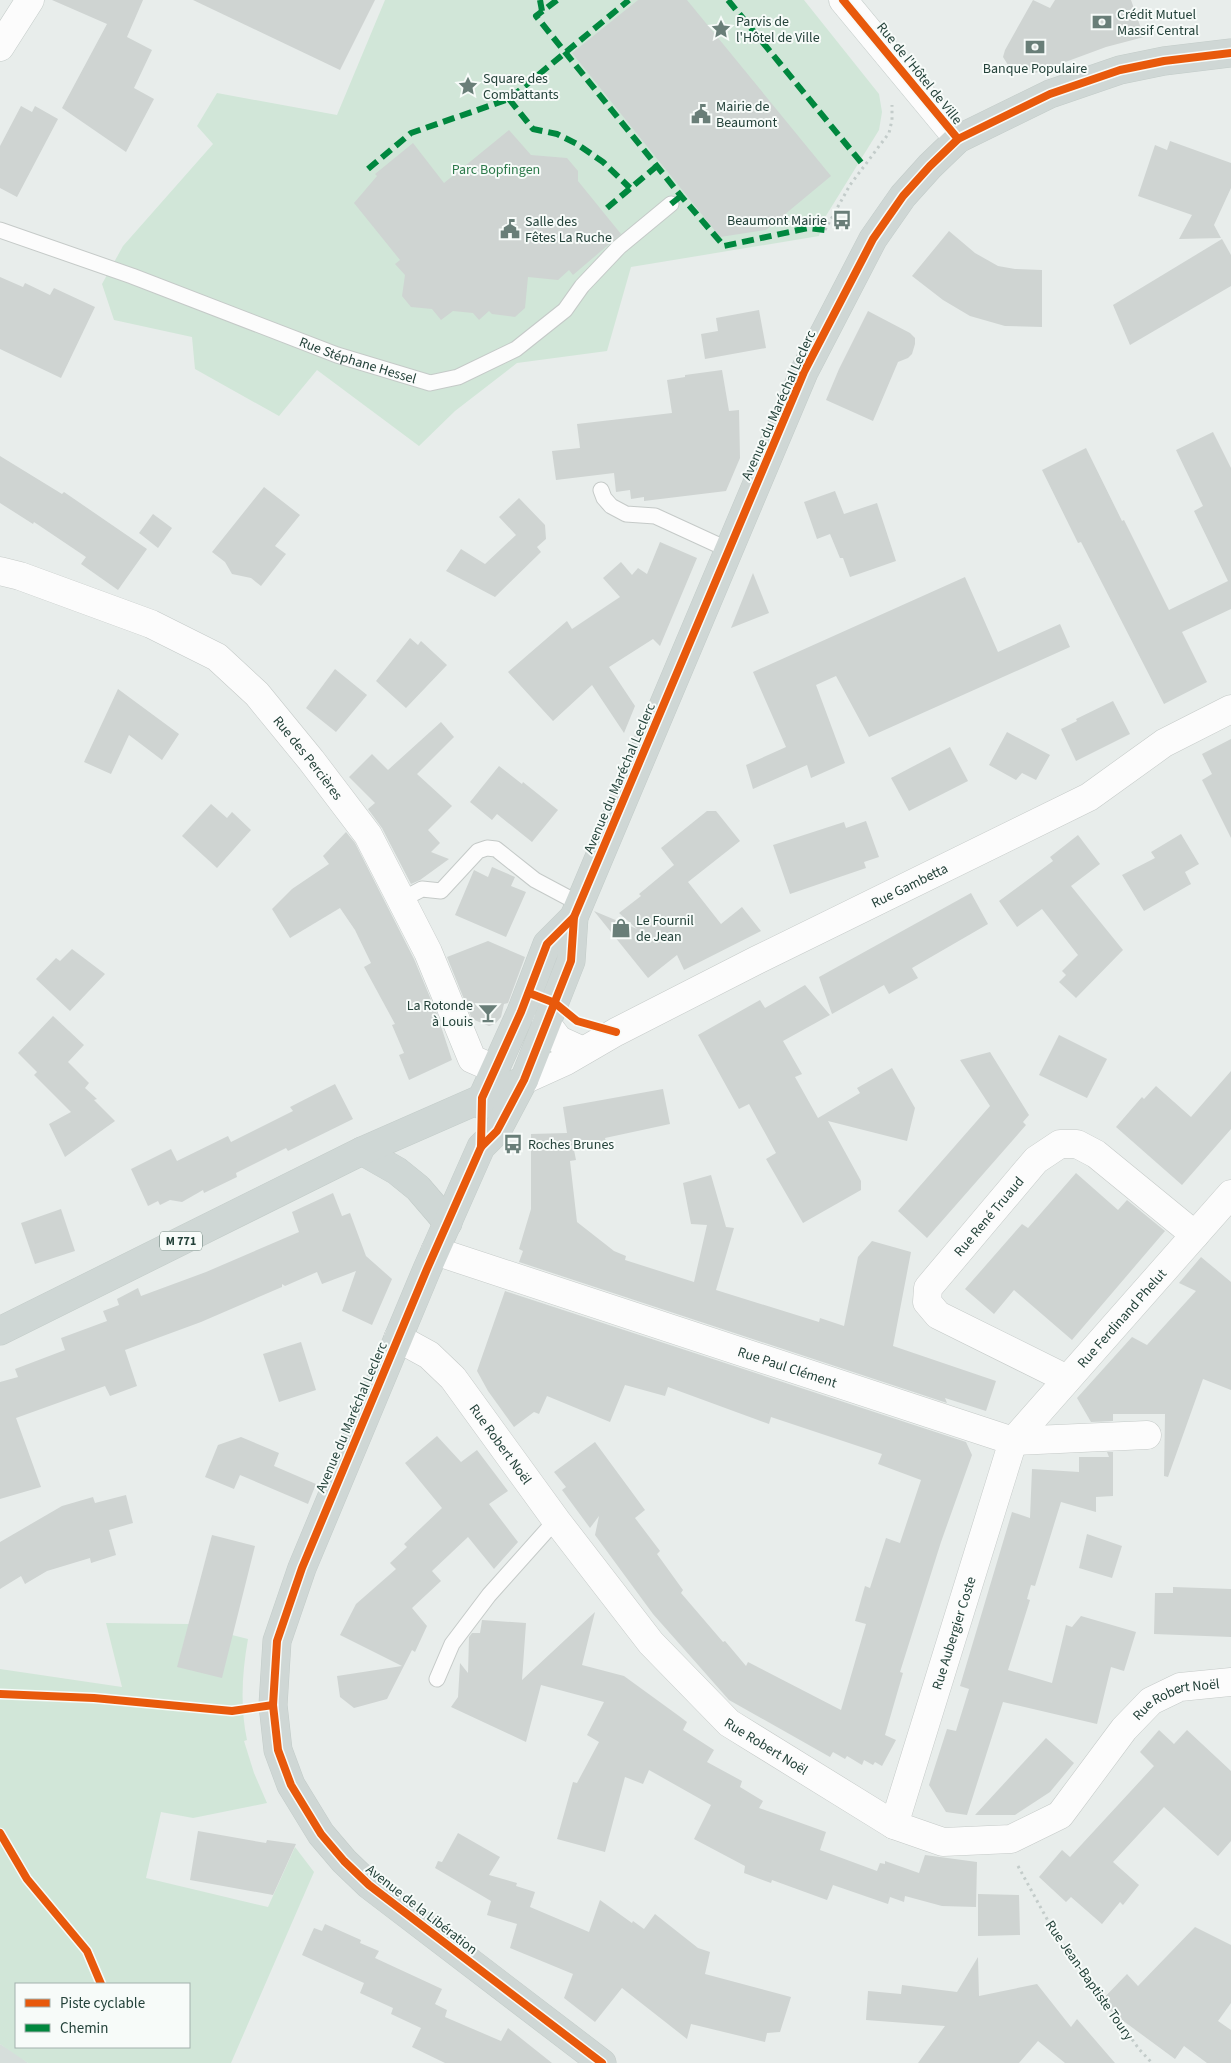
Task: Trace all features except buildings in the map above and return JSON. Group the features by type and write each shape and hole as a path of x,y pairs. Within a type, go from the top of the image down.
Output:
{"main road":[{"name":"Avenue du Maréchal Leclerc","path":"273,1705 277,1641 302,1568 398,1338 481,1147 497,1131 524,1080 571,961 577,910 804,372 873,239 903,196 958,139 1050,94 1120,70 1164,61 1231,53"},
{"name":"Avenue du Maréchal Leclerc","path":"481,1147 482,1098 547,944 577,910"},
{"name":"M 771","path":"0,1331 362,1152 524,1080"},
{"path":"362,1152 397,1171 418,1188 448,1223"},
{"name":"Avenue de la Libération","path":"273,1705 278,1750 291,1785 321,1834 344,1861 369,1885 602,2063"}],"street":[{"path":"0,46 30,0"},
{"name":"Rue de l'Hôtel de Ville","path":"844,0 958,139"},
{"name":"Rue des Percières","path":"0,571 20,576 151,624 217,657 257,694 362,827 428,952 472,1059 495,1069"},
{"name":"Rue Gambetta","path":"524,1080 566,1061 582,1050 757,960 1089,797 1164,743 1231,709"},
{"path":"546,1023 560,1040 582,1050"},
{"name":"Rue René Truaud","path":"1067,1379 938,1315 927,1302 928,1288 1036,1160 1060,1144 1077,1144 1096,1154 1195,1235"},
{"name":"Rue Ferdinand Phelut","path":"1013,1441 1231,1194"},
{"name":"Rue Paul Clément","path":"435,1251 1013,1441 1147,1434"},
{"name":"Rue Robert Noël","path":"398,1338 430,1355 453,1378 556,1520 652,1643 729,1724 894,1826 943,1842 1011,1839 1060,1815 1124,1729 1151,1701 1180,1687 1231,1682"},
{"name":"Rue Aubergier Coste","path":"894,1826 1013,1441"}],"lane":[{"name":"Rue Stéphane Hessel","path":"0,230 132,276 337,355 430,383 458,377 516,349 565,310 582,286 619,248 671,204"},
{"path":"601,490 604,498 611,506 626,514 655,516 729,550"},
{"path":"401,900 422,889 441,891 478,851 488,848 496,849 577,910"},
{"path":"437,1679 452,1644 490,1595 556,1520"}],"path":[{"path":"825,230 850,185 889,133 892,120 892,103 913,84"}],"shaded area":[{"path":"0,2044 18,2055 28,2063 0,2063"}],"green space":[{"name":"Parc Bopfingen","path":"385,0 804,0 879,94 882,112 879,130 824,219 819,236 631,267 607,351 517,363 455,411 419,446 317,370 279,416 195,369 192,337 114,320 102,284 123,246 213,144 197,126 217,93 337,115"},
{"path":"106,1623 188,1624 248,1639 244,1664 243,1715 247,1740 244,1741 254,1773 267,1803 193,1818 161,1812 146,1878 268,1907 295,1847 314,1872 231,2063 28,2063 0,2044 0,1669 122,1687"}],"marked path":[{"path":"540,0 542,11"},
{"path":"557,0 536,16 681,196 724,246 808,228 825,230"},
{"path":"368,169 411,133 509,99 629,0"},
{"path":"728,0 864,166"},
{"path":"509,99 533,129 557,134 577,144 603,162 630,188"},
{"path":"607,208 658,165"},
{"path":"671,204 681,196"}],"cycle path":[{"path":"843,0 958,139"},
{"path":"602,2063 369,1885 344,1861 321,1834 291,1785 278,1750 273,1705 277,1641 302,1568 427,1269 481,1147 497,1131 524,1080 571,961 574,917 804,372 873,239 903,196 958,139 1050,94 1120,70 1164,61 1231,53"},
{"path":"481,1147 482,1098 521,1012 547,944 574,917"},
{"path":"529,993 555,1003 577,1021 616,1032"},
{"path":"0,1694 94,1698 232,1711 273,1705"},
{"path":"0,1833 27,1879 87,1951 101,1983"}],"place":[{"name":"Crédit Mutuel Massif Central","path":"1102,22"},
{"name":"Parvis de l'Hôtel de Ville","path":"721,29"},
{"name":"Banque Populaire","path":"1035,47"},
{"name":"Square des Combattants","path":"468,86"},
{"name":"Mairie de Beaumont","path":"701,114"},
{"name":"Beaumont Mairie","path":"842,220"},
{"name":"Salle des Fêtes La Ruche","path":"510,229"},
{"name":"Le Fournil de Jean","path":"621,928"},
{"name":"La Rotonde à Louis","path":"488,1013"},
{"name":"Roches Brunes","path":"513,1144"}]}
